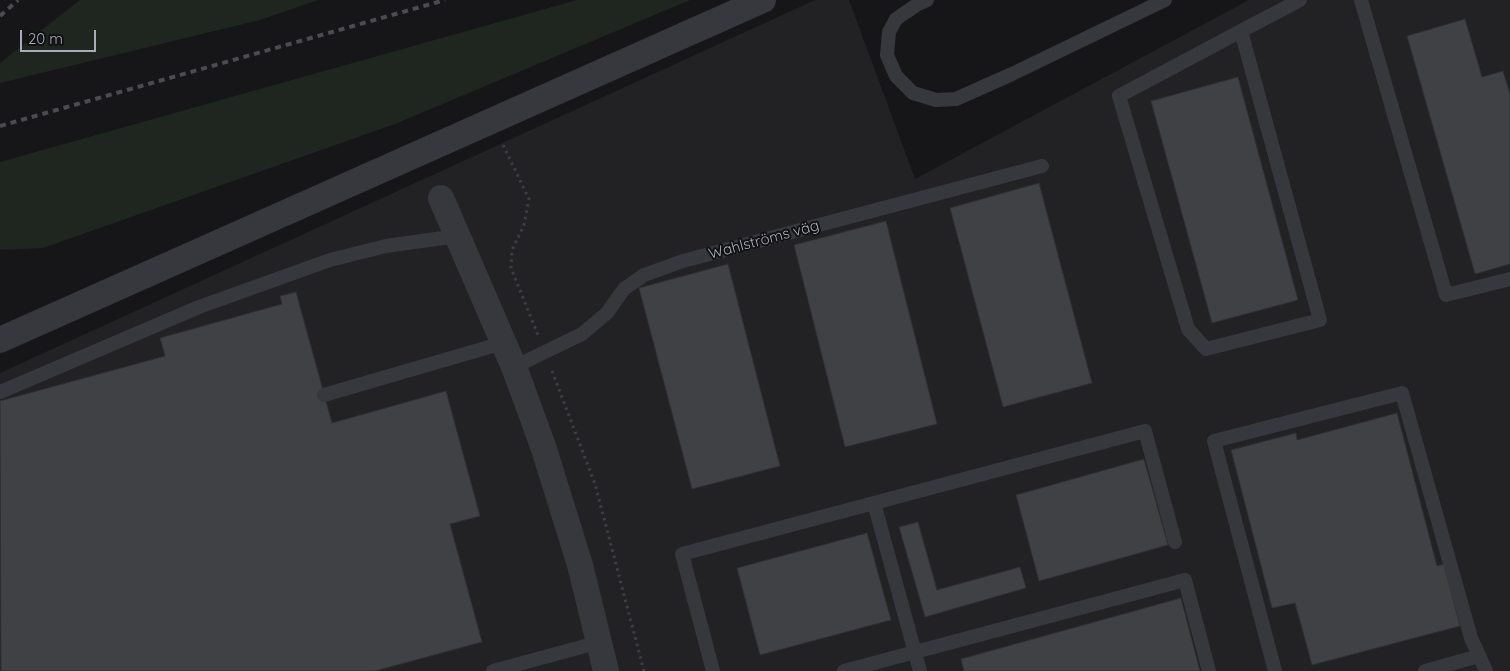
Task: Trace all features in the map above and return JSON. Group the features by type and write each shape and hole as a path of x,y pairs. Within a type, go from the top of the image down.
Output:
{"street":[{"path":"0,340 763,0"},
{"path":"441,198 514,367 563,507 580,565 606,671"}],"lane":[{"path":"927,0 896,19 889,32 888,55 896,76 913,93 936,100 956,99 1166,0"},
{"path":"1241,31 1320,320 1206,349 1188,329 1119,96 1241,31 1300,0"},
{"path":"1361,0 1446,295 1510,280"},
{"name":"Wahlströms väg","path":"514,367 582,334 607,313 624,290 644,275 683,261 1042,166"},
{"path":"0,392 199,307 330,260 386,246 457,236"},
{"path":"324,395 503,343"},
{"path":"1275,671 1214,441 1402,393 1471,638 1486,671"},
{"path":"713,671 682,554 1145,431 1175,542"},
{"path":"874,503 920,671"},
{"path":"844,671 1185,580 1209,671"},
{"path":"493,671 600,642"},
{"path":"1425,671 1479,656"}],"path":[{"path":"492,120 528,199 524,225 512,250 511,268 595,484 644,671"}],"shaded area":[{"path":"80,0 318,0 260,20 0,83 0,63"},
{"path":"577,0 690,0 395,124 43,248 0,250 0,162"},
{"path":"815,0 849,0 915,179 1249,0 1510,0 1510,671 0,671 0,373"}],"building":[{"path":"1465,19 1482,77 1503,71 1510,94 1510,264 1475,274 1407,36"},
{"path":"1238,77 1298,300 1212,323 1151,101"},
{"path":"1039,183 1092,383 1003,407 950,208"},
{"path":"886,221 937,424 845,447 794,245"},
{"path":"728,264 780,466 692,489 639,288"},
{"path":"296,292 332,423 446,391 480,516 450,524 482,642 375,671 1,671 0,401 165,356 160,338 282,304 280,296"},
{"path":"1397,413 1437,566 1444,564 1460,626 1312,665 1295,603 1272,608 1231,450 1296,433 1297,440"},
{"path":"1144,459 1168,545 1039,581 1016,495"},
{"path":"918,522 937,590 1020,567 1026,588 925,617 899,527"},
{"path":"867,533 891,620 760,655 737,568"},
{"path":"1181,598 1200,671 964,671 961,659"}],"railway":[{"path":"0,16 18,0"},
{"path":"0,126 445,0"}]}
